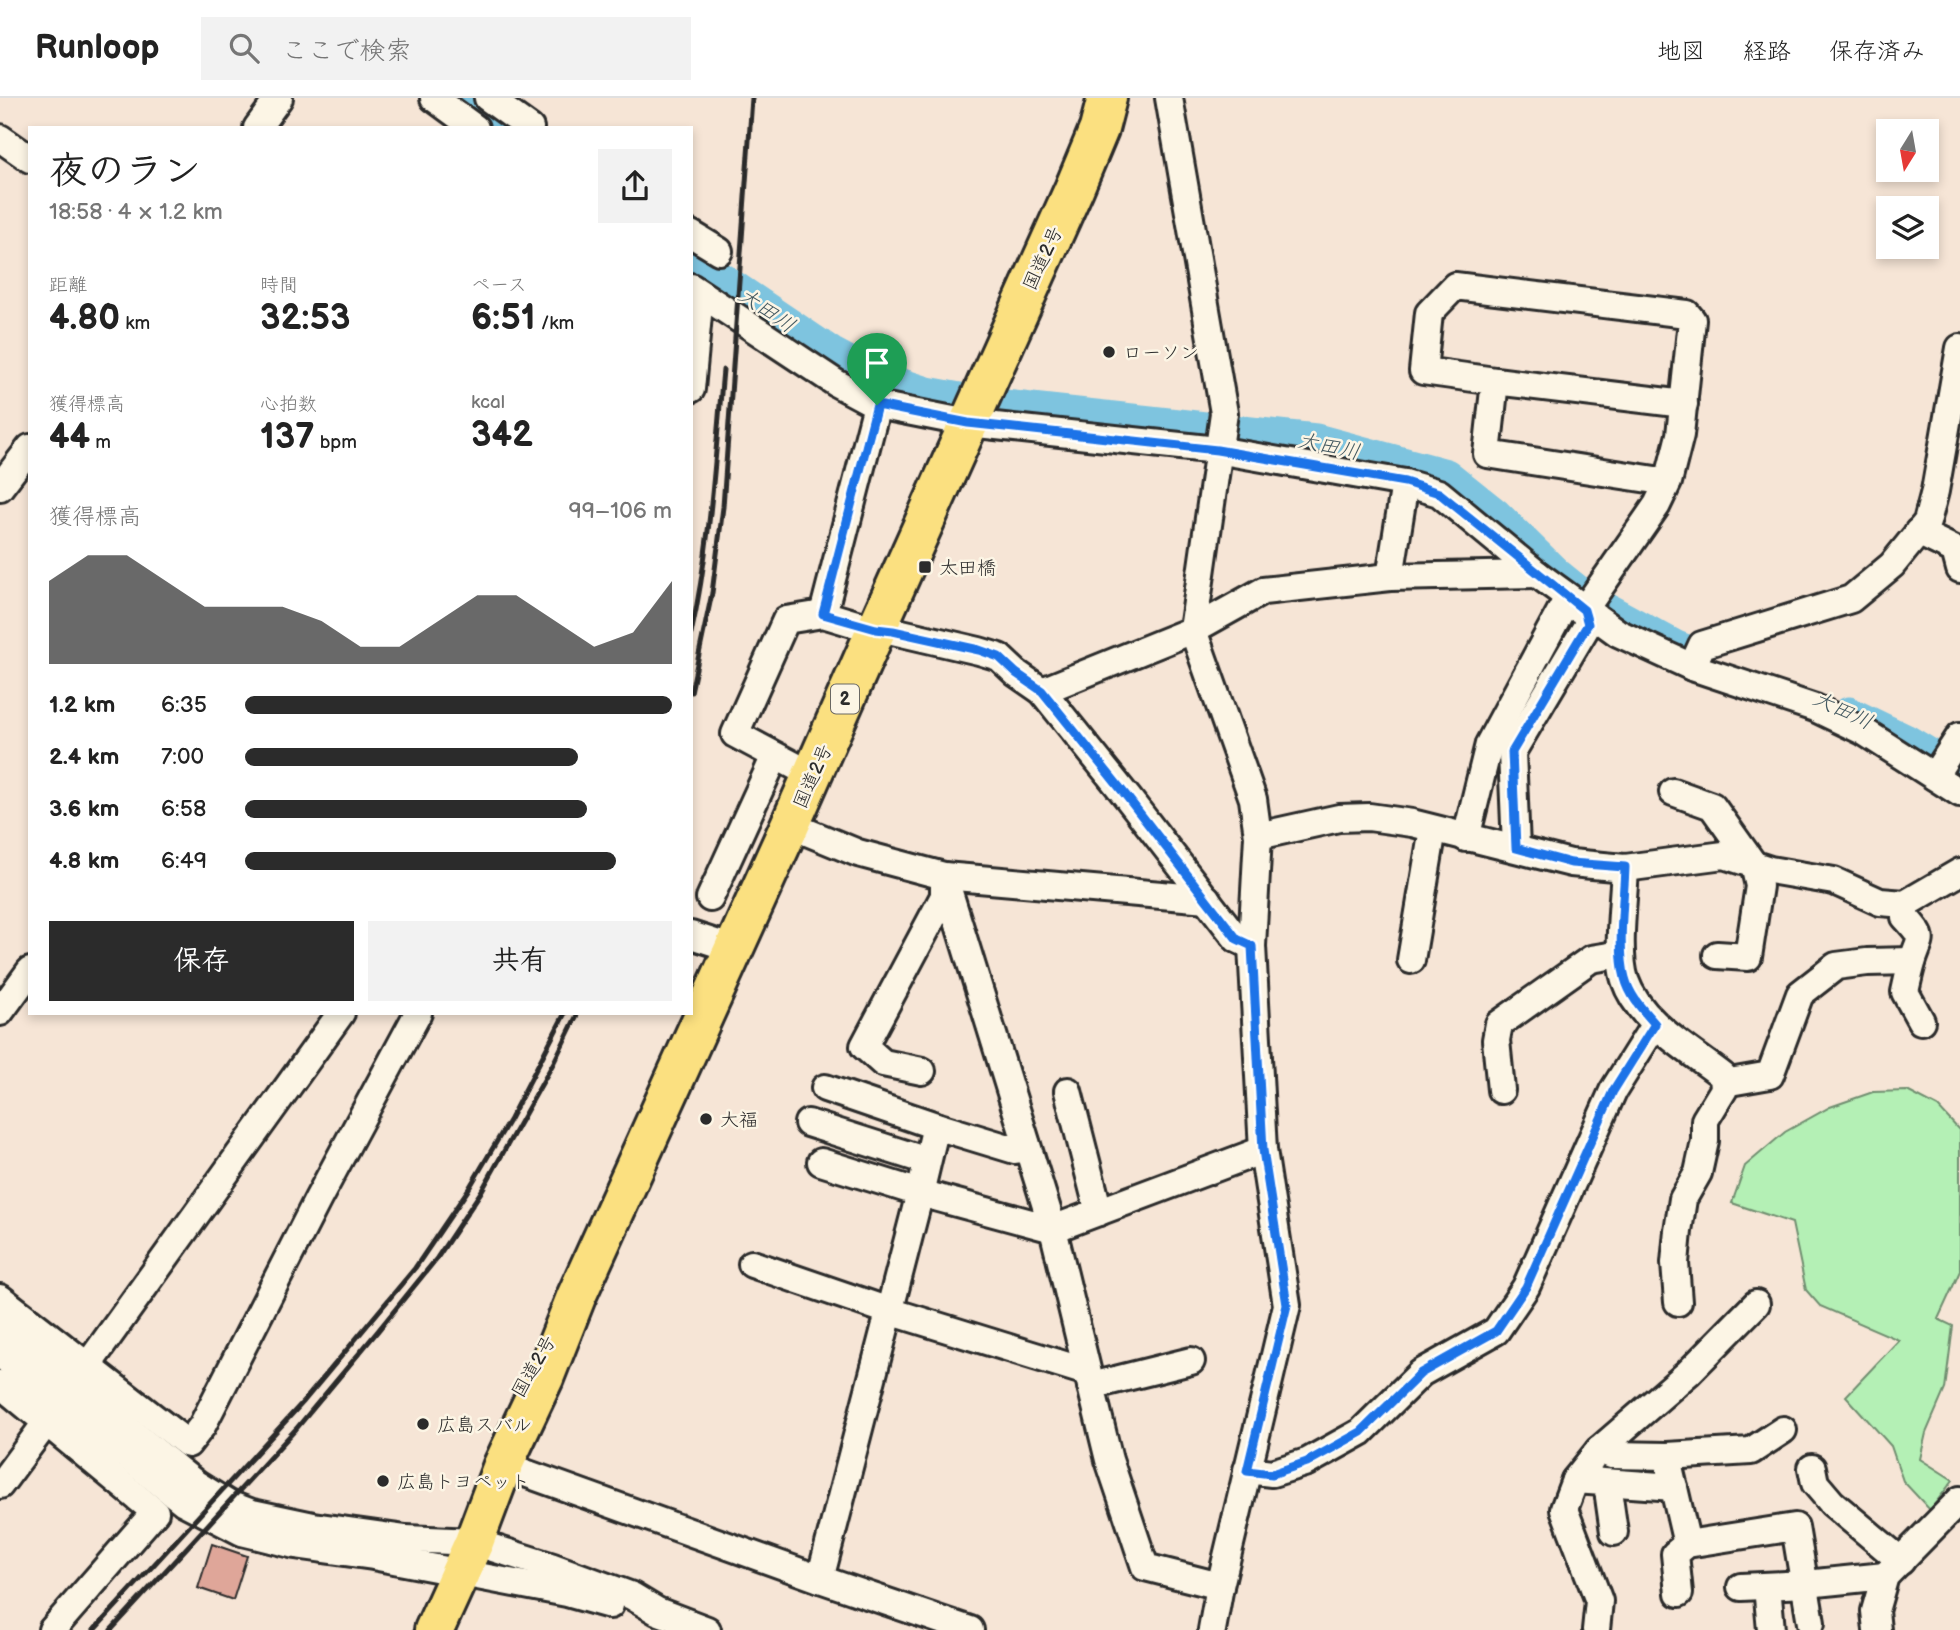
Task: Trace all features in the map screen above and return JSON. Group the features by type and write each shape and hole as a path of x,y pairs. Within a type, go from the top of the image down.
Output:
{"highway":[{"name":"国道2号","path":"411,1630 455,1556 503,1465 544,1378 576,1297 1074,189 1099,129 1107,98"},
{"name":"国道2号","path":"434,1630 455,1556 530,1365 576,1297"}],"street":[{"path":"258,126 279,98"},
{"path":"434,98 472,126"},
{"path":"488,98 527,126"},
{"path":"1169,98 1224,413 1193,630 1253,799 1258,836 1252,946 1263,1150 1287,1305 1212,1630"},
{"path":"0,138 28,158"},
{"path":"693,235 719,251"},
{"path":"1584,610 1657,505 1668,482 1680,435 1684,404 1692,320 1687,314 1455,286 1429,313 1423,371 1684,404"},
{"path":"693,350 696,291"},
{"path":"696,291 835,383 877,405 968,423 1217,450 1405,482 1439,493 1537,574 1618,633 1692,667 1815,708 1863,731 1960,793"},
{"path":"1692,667 1702,645 1851,599 1892,565 1927,522 1960,348"},
{"path":"1495,381 1487,454 1668,482"},
{"path":"823,614 877,405"},
{"path":"0,486 28,451"},
{"path":"1390,577 1405,482"},
{"path":"1918,532 1955,550 1960,569"},
{"path":"1042,691 1193,630 1263,591 1390,577 1537,574"},
{"path":"1466,838 1489,744 1564,605 1584,610"},
{"path":"1516,848 1512,752 1588,624 1584,610"},
{"path":"812,775 735,734 786,620 823,614 999,657 1042,691 1237,939 1252,946"},
{"path":"1934,776 1960,736"},
{"path":"710,898 775,755"},
{"path":"1673,792 1712,806 1754,865 1759,886 1748,957 1717,955"},
{"path":"1258,836 1339,818 1369,817 1412,823 1571,863 1625,867 1724,855 1770,870 1834,881 1880,902 1905,904 1960,872"},
{"path":"790,825 858,853 944,876 1207,899"},
{"path":"1411,960 1433,829"},
{"path":"1625,867 1621,954 1625,979 1636,1003 1655,1024 1723,1076 1724,1083 1724,1089 1705,1120 1705,1141 1698,1173 1683,1199 1675,1263 1678,1302"},
{"path":"922,1071 883,1063 864,1046 944,896 944,876"},
{"path":"944,876 1053,1229 1109,1460 1145,1567 1220,1586"},
{"path":"1905,904 1905,917 1919,931 1920,944 1912,961 1905,992 1921,1021"},
{"path":"693,936 734,949"},
{"path":"1501,1090 1496,1040 1499,1024 1591,959 1621,954"},
{"path":"1724,1083 1770,1075 1800,994 1836,966 1912,961"},
{"path":"0,1012 28,974"},
{"path":"88,1365 340,1015"},
{"path":"0,1297 188,1444 202,1426 318,1199 417,1015"},
{"path":"1247,1471 1272,1474 1307,1462 1361,1432 1421,1373 1496,1331 1526,1287 1613,1091 1655,1024"},
{"path":"825,1088 1015,1150 1026,1143"},
{"path":"1068,1091 1099,1212"},
{"path":"808,1123 928,1161"},
{"path":"820,1579 936,1126"},
{"path":"821,1162 920,1193 1053,1229 1263,1150"},
{"path":"752,1264 1089,1379 1191,1361"},
{"path":"1597,1630 1599,1601 1564,1509 1574,1480 1599,1450 1688,1373 1756,1304"},
{"path":"0,1326 196,1484 228,1504 252,1513 313,1526 406,1539 455,1556"},
{"path":"0,1354 184,1502 242,1532 295,1545 373,1556 455,1556 553,1567 632,1596 653,1620 707,1630"},
{"path":"0,1384 155,1512 52,1630"},
{"path":"0,1485 46,1423"},
{"path":"1599,1450 1612,1455 1667,1456 1751,1451 1783,1430"},
{"path":"1667,1456 1687,1544"},
{"path":"503,1465 970,1630"},
{"path":"1812,1468 1815,1483 1893,1568"},
{"path":"1574,1480 1674,1487"},
{"path":"1607,1483 1614,1532"},
{"path":"1877,1630 1875,1611 1893,1568 1960,1500"},
{"path":"1679,1593 1675,1554 1687,1544 1795,1527 1811,1623"},
{"path":"1771,1630 1754,1587 1806,1584 1893,1568"}],"green space":[{"path":"1907,1091 1938,1107 1960,1131 1960,1271 1938,1319 1953,1326 1945,1389 1926,1433 1920,1459 1953,1480 1930,1510 1903,1481 1891,1446 1846,1396 1899,1340 1820,1306 1806,1290 1792,1223 1732,1203 1745,1166 1785,1132 1830,1107 1873,1092"}],"building":[{"path":"212,1544 247,1556 233,1600 198,1588"}],"waterway":[{"name":"大田川","path":"468,98 506,126"},
{"name":"大田川","path":"693,259 831,353 874,376 927,393 987,404 1316,440 1446,475 1496,515 1555,573 1586,598 1694,654"},
{"name":"大田川","path":"1849,713 1905,740 1960,773"}],"railway":[{"path":"693,683 712,593 723,507 752,98"},
{"path":"693,625 707,536 723,370"},
{"path":"94,1630 304,1401 415,1268 468,1190 510,1119 564,1015"},
{"path":"111,1630 296,1429 437,1258 481,1192 554,1062 577,1015"}],"place":[{"name":"ローソン","path":"1109,352"},
{"name":"太田橋","path":"925,567"},
{"name":"大福","path":"706,1119"},
{"name":"広島スバル","path":"423,1424"},
{"name":"広島トヨペット","path":"383,1481"}],"route":[{"path":"877,405 968,423 1217,450 1405,482 1439,493 1584,610 1588,624 1512,752 1516,848 1571,863 1625,867 1621,955 1625,979 1636,1003 1655,1024 1613,1091 1526,1287 1496,1331 1421,1373 1361,1432 1307,1462 1272,1474 1247,1471 1287,1305 1263,1150 1252,946 1237,939 1042,691 999,657 823,614 877,405"}]}
